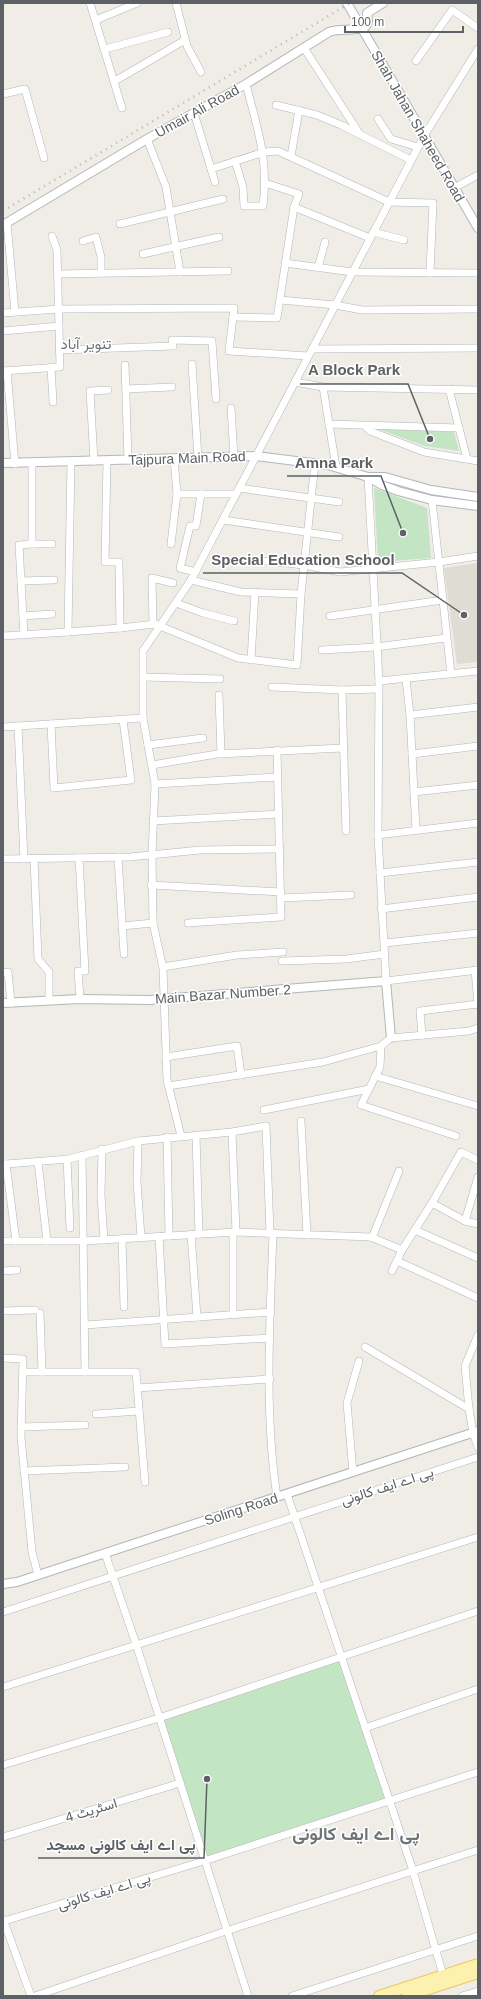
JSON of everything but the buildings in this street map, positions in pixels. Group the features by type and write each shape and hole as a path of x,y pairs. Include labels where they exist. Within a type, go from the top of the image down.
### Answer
{"main road":[{"path":"378,1996 478,1964"},
{"path":"407,1996 478,1973"}],"street":[{"path":"90,3 116,82 122,108"},
{"path":"96,20 138,3"},
{"path":"176,3 185,40 201,72"},
{"name":"Shah Jahan Shaheed Road","path":"347,3 478,228"},
{"path":"362,28 368,23 367,13 383,3"},
{"path":"416,61 452,10 478,28"},
{"name":"Umair Ali Road","path":"5,224 147,139 246,84 334,30 355,31 362,28"},
{"path":"105,48 168,32"},
{"path":"116,82 185,40"},
{"path":"304,48 359,134"},
{"path":"181,1136 168,1086 166,1057 166,998 163,968 153,923 151,884 155,784 143,718 143,651 157,625 176,603 192,580 418,147 478,49"},
{"path":"235,161 243,187 244,206 263,206 265,183 264,152 246,84"},
{"path":"3,94 25,89 44,158"},
{"path":"276,105 317,115 411,160"},
{"path":"291,156 299,110"},
{"path":"194,113 215,182"},
{"path":"378,119 390,139 418,147"},
{"path":"147,139 166,186 180,272"},
{"path":"211,169 264,152 278,151 389,202 433,203 430,273"},
{"path":"454,188 478,175"},
{"path":"233,317 277,318 284,263 294,208 300,194 265,183"},
{"path":"120,224 223,199"},
{"path":"294,208 372,235 404,240"},
{"path":"5,224 15,312"},
{"path":"15,464 7,413 5,371 60,366 57,250 52,236"},
{"path":"82,241 96,237 101,257 101,273"},
{"path":"143,254 219,237"},
{"path":"318,268 325,242"},
{"path":"284,263 352,272 478,273"},
{"path":"58,274 228,271"},
{"path":"280,300 335,305 362,310 478,309"},
{"path":"3,313 58,309 234,308 229,351 308,356"},
{"path":"3,331 59,326"},
{"path":"60,350 173,346 172,340 212,341 216,399"},
{"path":"312,349 478,348"},
{"path":"192,364 198,458"},
{"path":"125,365 128,460"},
{"path":"51,367 53,402"},
{"path":"295,382 323,387 478,390"},
{"path":"126,389 172,387"},
{"path":"323,387 336,467"},
{"path":"449,389 467,459"},
{"path":"94,461 90,391 108,390"},
{"path":"232,408 234,457"},
{"path":"329,424 366,427 372,425 459,428"},
{"path":"366,427 370,431 424,452 478,461"},
{"name":"Tajpura Main Road","path":"3,463 15,464 256,456 336,467 368,477 382,485 398,491 432,500 478,506"},
{"path":"171,544 177,494 174,459"},
{"path":"107,461 105,562 119,562 120,628"},
{"path":"68,632 71,462"},
{"path":"32,463 32,544"},
{"path":"3,636 157,625 238,658 297,665 301,594 315,463"},
{"path":"368,477 379,681 378,835 381,909 385,943 386,981 391,1038"},
{"name":"Tajpura Main Road","path":"368,477 385,478 431,490 478,497"},
{"path":"177,494 238,491 339,502"},
{"path":"196,572 180,568 190,526 196,526 201,494"},
{"path":"432,500 451,674"},
{"path":"223,520 339,537"},
{"path":"24,635 20,545 52,544"},
{"path":"267,561 304,565 340,572 439,562 478,556"},
{"path":"157,625 152,578 173,583"},
{"path":"21,581 54,580"},
{"path":"192,580 241,592 301,594"},
{"path":"251,660 255,592"},
{"path":"330,616 443,600"},
{"path":"176,603 203,613 234,621"},
{"path":"23,616 52,614"},
{"path":"322,650 376,647 446,638"},
{"path":"379,681 478,671"},
{"path":"143,677 220,679"},
{"path":"406,679 410,715 416,830"},
{"path":"272,687 342,690 378,689"},
{"path":"342,690 346,831"},
{"path":"219,695 221,754"},
{"path":"410,715 478,707"},
{"path":"3,727 143,718"},
{"path":"51,724 54,788 131,780 123,720"},
{"path":"18,726 24,859"},
{"path":"148,745 203,738"},
{"path":"412,754 478,746"},
{"path":"152,765 221,754 277,750 343,748"},
{"path":"188,923 281,917 277,750"},
{"path":"155,784 278,777"},
{"path":"414,792 478,785"},
{"path":"153,821 279,814"},
{"path":"378,835 478,823"},
{"path":"3,860 118,857 200,850 280,849"},
{"path":"118,857 124,954"},
{"path":"34,858 38,959 49,972 49,1000"},
{"path":"79,858 85,970 78,971 80,999"},
{"path":"380,873 478,862"},
{"path":"151,884 281,895 351,895"},
{"path":"381,909 478,897"},
{"path":"122,926 153,923"},
{"path":"385,943 478,933"},
{"path":"163,968 237,955 283,952"},
{"path":"282,961 346,959 385,954"},
{"path":"386,981 476,970 478,1005 420,1011 422,1035"},
{"path":"3,972 8,972 7,1003"},
{"name":"Main Bazar Number 2","path":"7,1003 80,999 166,998 386,981"},
{"path":"168,1086 323,1062 381,1046 391,1038 469,1031 478,1028"},
{"path":"166,1057 237,1046 241,1075"},
{"path":"381,1046 380,1066 361,1105 456,1136"},
{"path":"376,1076 478,1106"},
{"path":"264,1110 369,1089"},
{"path":"301,1121 307,1235"},
{"path":"16,1241 4,1164 67,1159 138,1141 167,1137 232,1132 266,1126 272,1233 270,1338 272,1466 277,1497"},
{"path":"232,1132 234,1232 233,1315"},
{"path":"196,1135 199,1234"},
{"path":"167,1137 169,1236"},
{"path":"138,1141 137,1182 141,1237"},
{"path":"102,1149 101,1195 104,1240"},
{"path":"392,1271 402,1250 432,1203 461,1152 478,1160"},
{"path":"82,1155 81,1201 84,1241 85,1372"},
{"path":"67,1159 70,1228"},
{"path":"38,1162 47,1241"},
{"path":"372,1238 399,1171"},
{"path":"465,1221 478,1177"},
{"path":"432,1203 465,1221 478,1224"},
{"path":"415,1230 478,1258"},
{"path":"3,1241 84,1241 234,1232 372,1238 402,1250"},
{"path":"191,1234 197,1317"},
{"path":"159,1236 165,1344 270,1338"},
{"path":"122,1239 124,1307"},
{"path":"397,1261 478,1298"},
{"path":"3,1271 17,1270"},
{"path":"3,1311 38,1312 42,1372"},
{"path":"85,1325 271,1312"},
{"path":"478,1334 466,1366 469,1409 476,1432 478,1447"},
{"path":"365,1347 469,1409"},
{"path":"3,1358 23,1359 21,1427 24,1471 32,1552 38,1576"},
{"path":"353,1472 347,1403 359,1361"},
{"path":"23,1372 136,1372 145,1482"},
{"path":"137,1388 270,1379"},
{"path":"96,1414 139,1411"},
{"path":"21,1427 85,1425"},
{"name":"Soling Road","path":"3,1584 18,1582 38,1576 476,1432"},
{"name":"پی اے ایف کالونی","path":"3,1612 478,1457"},
{"path":"24,1471 125,1467"},
{"path":"287,1494 413,1871 437,1949 443,1975"},
{"path":"3,1687 478,1537"},
{"path":"105,1553 136,1644 226,1931 248,1996"},
{"path":"3,1765 159,1718 478,1611"},
{"path":"365,1728 478,1689"},
{"name":"پی اے ایف کالونی","path":"31,1996 3,1920 204,1861 478,1772"},
{"name":"اسٹریٹ 4","path":"3,1837 180,1783"},
{"path":"35,1996 226,1931 478,1850"},
{"path":"292,1996 478,1936"},
{"path":"462,1996 478,1991"}],"shaded area":[{"path":"478,563 478,662 457,664 444,568"}],"green space":[{"path":"376,428 454,432 459,451 424,446"},
{"path":"374,488 427,508 431,558 378,562"},
{"path":"342,1658 389,1801 204,1861 159,1718"}],"railway":[{"path":"3,211 350,3"}],"place":[{"name":"A Block Park","path":"430,439"},
{"name":"Amna Park","path":"403,533"},
{"name":"Special Education School","path":"464,615"},
{"name":"پی اے ایف کالونی مسجد","path":"207,1779"}],"district":[{"name":"تنویر آباد","path":"86,343"},
{"name":"پی اے ایف کالونی","path":"356,1834"}]}
